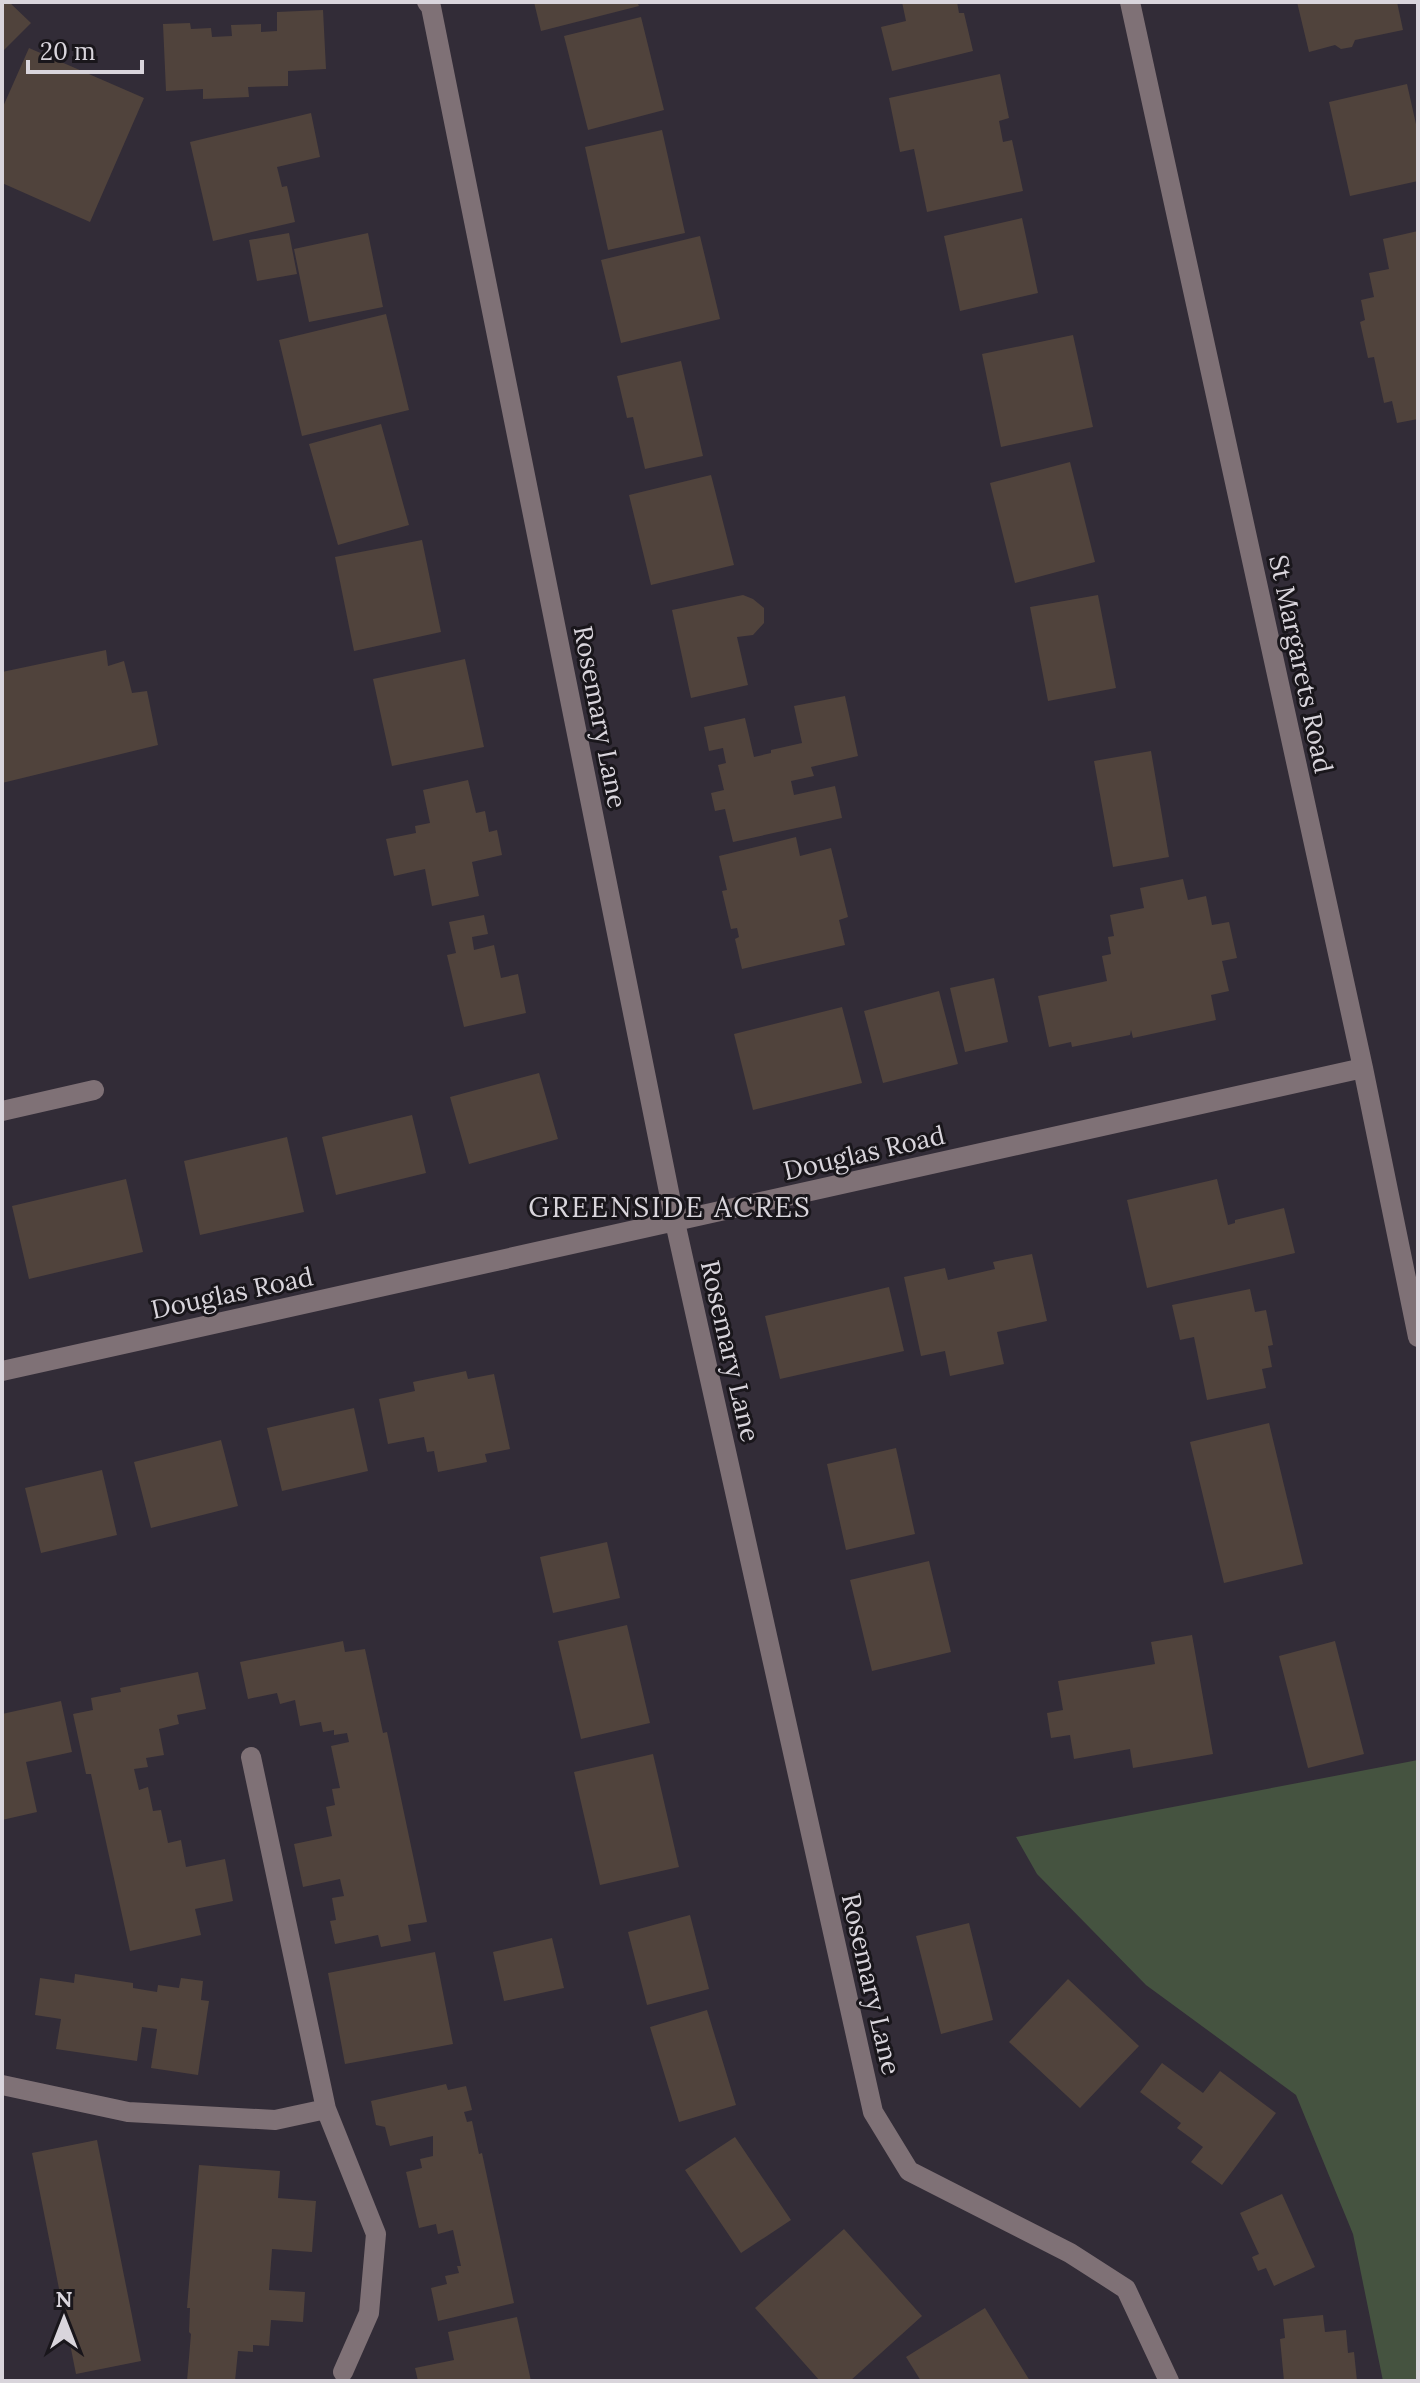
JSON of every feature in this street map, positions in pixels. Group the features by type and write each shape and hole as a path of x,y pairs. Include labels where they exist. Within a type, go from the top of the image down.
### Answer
{"street":[{"name":"Rosemary Lane","path":"427,2 434,23 675,1222 873,2112 909,2171 1070,2253 1126,2289 1169,2381"},
{"name":"St Margarets Road","path":"1130,2 1363,1068 1418,1337"},
{"name":"Douglas Road","path":"2,1371 1363,1068"},
{"path":"2,1111 94,1090"},
{"path":"251,1757 326,2109 376,2234 369,2313 343,2372"},
{"path":"2,2085 128,2112 275,2120 326,2109"}],"green space":[{"path":"1418,1760 1418,2381 1383,2381 1353,2234 1296,2095 1146,1985 1037,1874 1016,1837"}],"building":[{"path":"2,2 9,2 31,23 2,52"},
{"path":"534,2 637,2 639,6 541,31"},
{"path":"902,2 957,2 959,13 964,13 973,51 892,71 881,27 906,21"},
{"path":"1297,2 1397,2 1403,30 1355,40 1352,47 1341,49 1335,45 1309,52"},
{"path":"323,10 326,69 288,71 288,86 248,87 249,97 203,99 203,89 166,91 163,24 190,23 191,29 211,28 212,37 232,36 231,25 261,24 261,32 277,31 277,12"},
{"path":"641,17 664,110 588,130 564,36"},
{"path":"29,48 144,98 90,222 2,183 2,109"},
{"path":"1000,74 1009,118 999,121 1003,142 1012,140 1023,191 927,212 914,149 900,152 889,98"},
{"path":"1407,84 1418,133 1418,181 1350,196 1329,102"},
{"path":"311,113 320,157 277,167 282,187 287,186 295,222 213,241 190,142"},
{"path":"662,130 685,233 608,250 585,147"},
{"path":"1022,218 1038,293 960,311 944,236"},
{"path":"1418,231 1418,419 1397,423 1392,401 1384,403 1374,357 1368,358 1360,322 1365,320 1361,300 1374,297 1369,273 1389,269 1383,239"},
{"path":"289,233 297,274 257,281 249,240"},
{"path":"368,233 383,307 309,322 294,249"},
{"path":"700,236 720,319 621,343 601,260"},
{"path":"386,314 409,410 302,436 279,340"},
{"path":"1073,335 1093,427 1001,447 982,354"},
{"path":"681,361 703,456 645,469 633,417 627,418 617,376"},
{"path":"381,424 409,525 338,545 309,444"},
{"path":"1070,462 1095,562 1015,583 990,483"},
{"path":"711,475 734,565 651,585 629,495"},
{"path":"422,540 441,632 354,651 335,557"},
{"path":"743,595 764,608 764,623 753,635 737,637 748,685 691,698 672,610"},
{"path":"1098,595 1116,688 1048,701 1030,607"},
{"path":"106,650 108,666 124,661 132,693 147,691 158,745 2,783 2,672"},
{"path":"465,659 484,747 392,766 373,679"},
{"path":"845,696 858,756 811,767 814,776 791,781 794,795 835,786 842,818 733,842 725,809 715,811 711,793 724,790 718,765 726,763 723,748 709,751 704,727 745,718 754,757 802,743 794,706"},
{"path":"1151,751 1169,857 1113,867 1094,761"},
{"path":"468,780 476,813 485,811 489,832 497,830 502,855 472,862 479,896 432,906 425,869 394,876 386,839 416,833 415,826 430,823 423,790"},
{"path":"796,837 800,856 831,848 848,917 839,920 845,945 742,969 735,939 739,937 737,928 731,929 722,891 727,890 719,856"},
{"path":"1183,879 1188,900 1206,896 1212,925 1229,922 1237,958 1222,961 1229,991 1211,995 1216,1020 1133,1038 1131,1030 1130,1035 1072,1047 1071,1042 1049,1047 1038,996 1107,981 1102,956 1111,954 1108,937 1114,936 1110,915 1144,908 1140,888"},
{"path":"484,915 488,934 472,937 474,950 494,945 501,978 518,974 526,1013 464,1027 447,955 456,953 449,922"},
{"path":"994,978 1008,1042 965,1052 950,988"},
{"path":"939,991 958,1064 883,1083 864,1011"},
{"path":"842,1007 862,1083 753,1110 734,1034"},
{"path":"539,1073 558,1139 469,1164 450,1097"},
{"path":"412,1115 426,1173 336,1195 322,1137"},
{"path":"287,1137 304,1212 200,1235 184,1161"},
{"path":"126,1179 143,1252 29,1279 12,1206"},
{"path":"1217,1179 1228,1225 1235,1223 1235,1220 1284,1208 1295,1253 1147,1288 1127,1200"},
{"path":"1032,1254 1047,1321 997,1332 1004,1364 950,1376 945,1351 921,1356 904,1277 945,1268 948,1280 995,1269 993,1262"},
{"path":"889,1287 904,1351 780,1379 765,1316"},
{"path":"1250,1289 1255,1312 1266,1310 1273,1345 1268,1346 1272,1367 1262,1369 1266,1388 1207,1400 1194,1337 1180,1340 1172,1305"},
{"path":"466,1371 468,1379 494,1374 510,1449 485,1454 487,1462 438,1472 434,1451 427,1452 424,1437 388,1444 379,1399 415,1391 413,1382"},
{"path":"354,1408 368,1471 282,1491 267,1428"},
{"path":"1269,1423 1303,1564 1224,1583 1190,1442"},
{"path":"221,1440 238,1506 151,1528 134,1462"},
{"path":"896,1448 915,1534 846,1550 827,1464"},
{"path":"102,1470 117,1535 41,1553 25,1488"},
{"path":"607,1542 620,1598 553,1613 540,1557"},
{"path":"929,1561 951,1652 872,1671 850,1580"},
{"path":"627,1625 650,1723 581,1739 558,1641"},
{"path":"1192,1635 1213,1754 1133,1768 1130,1749 1074,1759 1070,1735 1051,1738 1047,1713 1063,1710 1058,1681 1155,1664 1151,1642"},
{"path":"343,1641 345,1652 365,1649 383,1733 387,1732 427,1922 408,1925 411,1941 381,1947 378,1935 335,1944 330,1921 336,1920 332,1898 344,1896 340,1879 303,1887 294,1844 332,1836 326,1807 335,1805 332,1789 340,1788 331,1746 349,1742 347,1733 334,1735 334,1730 323,1732 321,1722 300,1726 295,1700 280,1704 277,1693 248,1699 240,1662"},
{"path":"1335,1641 1364,1754 1308,1768 1279,1656"},
{"path":"198,1672 206,1709 177,1715 179,1724 159,1729 164,1755 146,1758 148,1767 134,1769 139,1790 148,1787 153,1811 161,1810 168,1843 181,1840 186,1867 225,1859 233,1901 195,1909 201,1935 130,1951 91,1774 86,1774 73,1714 93,1710 91,1698 121,1692 120,1688"},
{"path":"61,1701 72,1752 26,1762 37,1812 2,1820 2,1714"},
{"path":"653,1754 679,1867 600,1885 574,1772"},
{"path":"690,1915 709,1989 647,2005 628,1932"},
{"path":"969,1923 993,2020 941,2034 916,1936"},
{"path":"552,1938 564,1988 504,2001 493,1952"},
{"path":"435,1952 453,2044 345,2064 328,1973"},
{"path":"75,1974 133,1983 133,1988 157,1992 158,1985 179,1988 181,1978 203,1981 201,2000 209,2001 198,2075 151,2068 157,2029 142,2027 137,2061 56,2049 61,2019 35,2015 40,1978 74,1983"},
{"path":"1068,1979 1139,2046 1080,2108 1009,2042"},
{"path":"707,2010 736,2105 679,2122 650,2027"},
{"path":"1162,2063 1203,2093 1220,2071 1276,2113 1222,2185 1191,2162 1203,2147 1177,2128 1181,2123 1140,2092"},
{"path":"446,2084 448,2090 466,2086 472,2110 464,2112 467,2122 472,2121 479,2154 482,2153 514,2303 438,2321 431,2288 447,2284 445,2276 459,2273 457,2266 461,2266 453,2230 438,2234 436,2224 419,2228 406,2172 422,2168 420,2159 433,2156 433,2136 390,2146 385,2127 376,2125 371,2101"},
{"path":"735,2137 791,2220 741,2253 685,2170"},
{"path":"97,2140 141,2361 76,2374 32,2153"},
{"path":"199,2165 280,2171 278,2198 316,2201 312,2252 272,2249 269,2290 305,2292 303,2322 271,2320 269,2346 253,2345 253,2352 238,2351 235,2381 187,2381 191,2334 190,2308 187,2308"},
{"path":"1282,2194 1315,2267 1274,2286 1266,2268 1258,2271 1252,2257 1259,2254 1240,2213"},
{"path":"844,2229 922,2316 850,2381 820,2381 755,2308"},
{"path":"985,2308 1030,2381 921,2381 906,2357"},
{"path":"1323,2315 1325,2332 1346,2330 1348,2353 1354,2352 1357,2381 1284,2381 1280,2339 1285,2338 1283,2319"},
{"path":"517,2317 531,2381 418,2381 415,2368 454,2360 448,2332"}],"district":[{"name":"GREENSIDE ACRES","path":"670,1207"}]}
